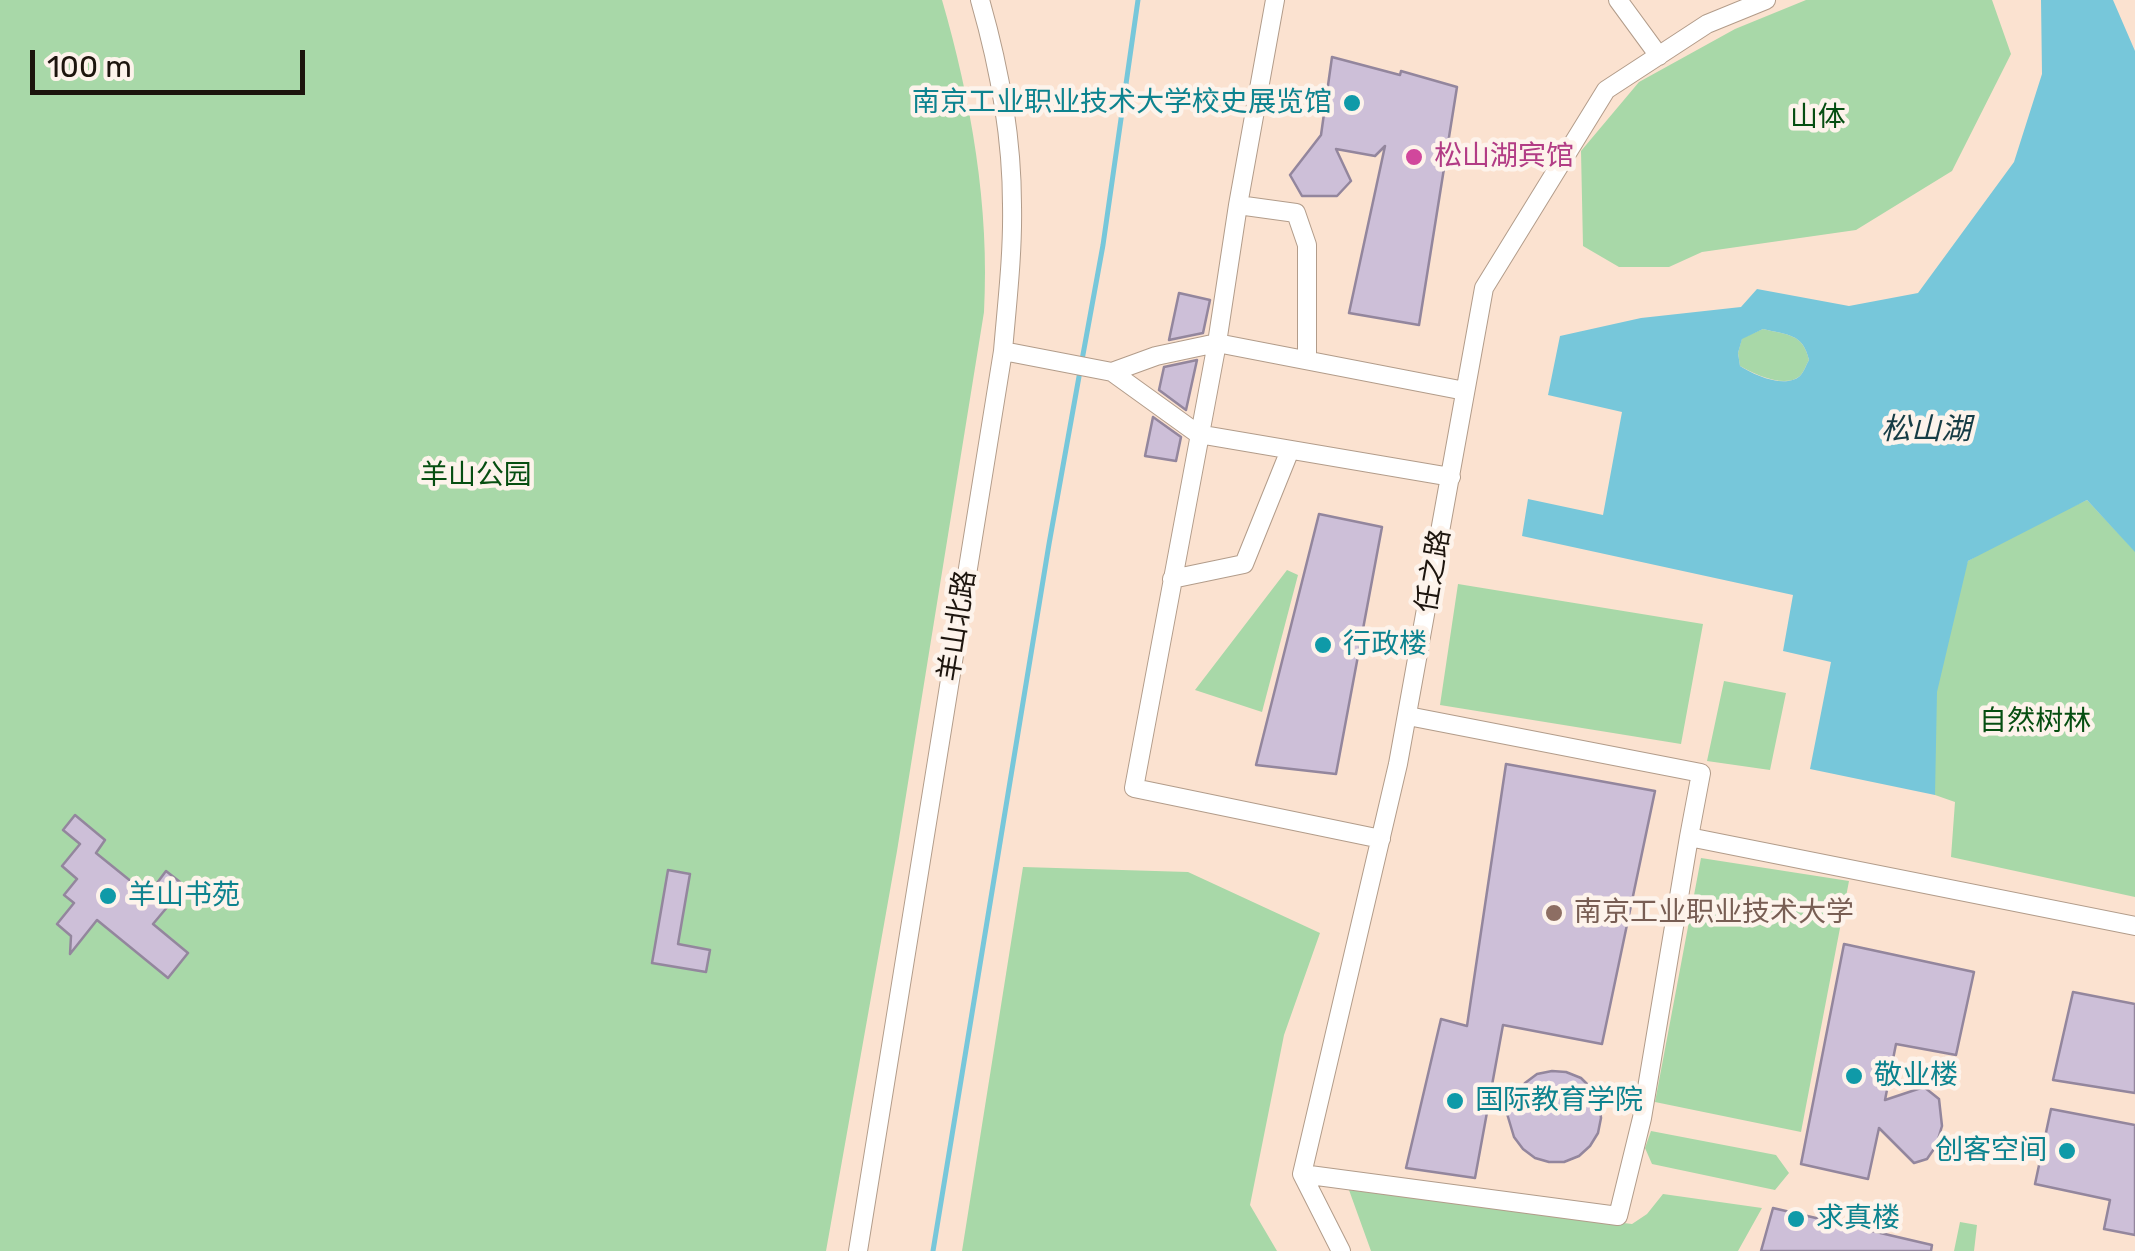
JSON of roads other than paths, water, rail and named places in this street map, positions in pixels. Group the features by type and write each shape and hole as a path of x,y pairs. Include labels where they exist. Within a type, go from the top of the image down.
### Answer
{"street":[{"name":"羊山北路","path":"858,1251 1003,351 1012,202 994,49 980,0"},
{"path":"1276,0 1134,788 1381,840"},
{"path":"1618,0 1659,56"},
{"name":"任之路","path":"1302,1174 1408,716 1484,288 1606,90 1708,24 1766,0"},
{"path":"1238,205 1296,213 1307,245 1308,360"},
{"path":"1112,372 1156,356 1217,343 1466,392"},
{"path":"1003,351 1112,372 1198,434 1450,477"},
{"path":"1172,579 1244,564 1290,450"},
{"path":"1302,1174 1618,1216 1642,1118 1701,773 1408,716"},
{"path":"1689,837 2135,926"},
{"path":"1302,1174 1341,1251"}],"water":[{"name":"松山湖","path":"2041,0 2113,0 2135,51 2135,552 2087,500 1968,561 1937,692 1935,795 1810,769 1831,662 1783,651 1793,595 1522,536 1528,499 1603,515 1622,412 1548,395 1560,336 1641,318 1741,307 1757,289 1849,306 1918,293 2014,162 2042,74","holes":["1763,329 1793,337 1803,345 1809,360 1794,380 1770,379 1740,366 1742,339"]}],"waterway":[{"path":"1082,360 1103,245 1138,0"},
{"path":"933,1251 1080,371"}],"place":[{"name":"南京工业职业技术大学校史展览馆","path":"1352,103"},
{"name":"松山湖宾馆","path":"1414,157"},
{"name":"行政楼","path":"1323,645"},
{"name":"羊山书苑","path":"108,896"},
{"name":"南京工业职业技术大学","path":"1554,913"},
{"name":"敬业楼","path":"1854,1076"},
{"name":"国际教育学院","path":"1455,1101"},
{"name":"创客空间","path":"2067,1151"},
{"name":"求真楼","path":"1796,1219"}],"park label":[{"name":"山体","path":"1818,118"},
{"name":"羊山公园","path":"476,476"},
{"name":"自然树林","path":"2035,722"}]}
